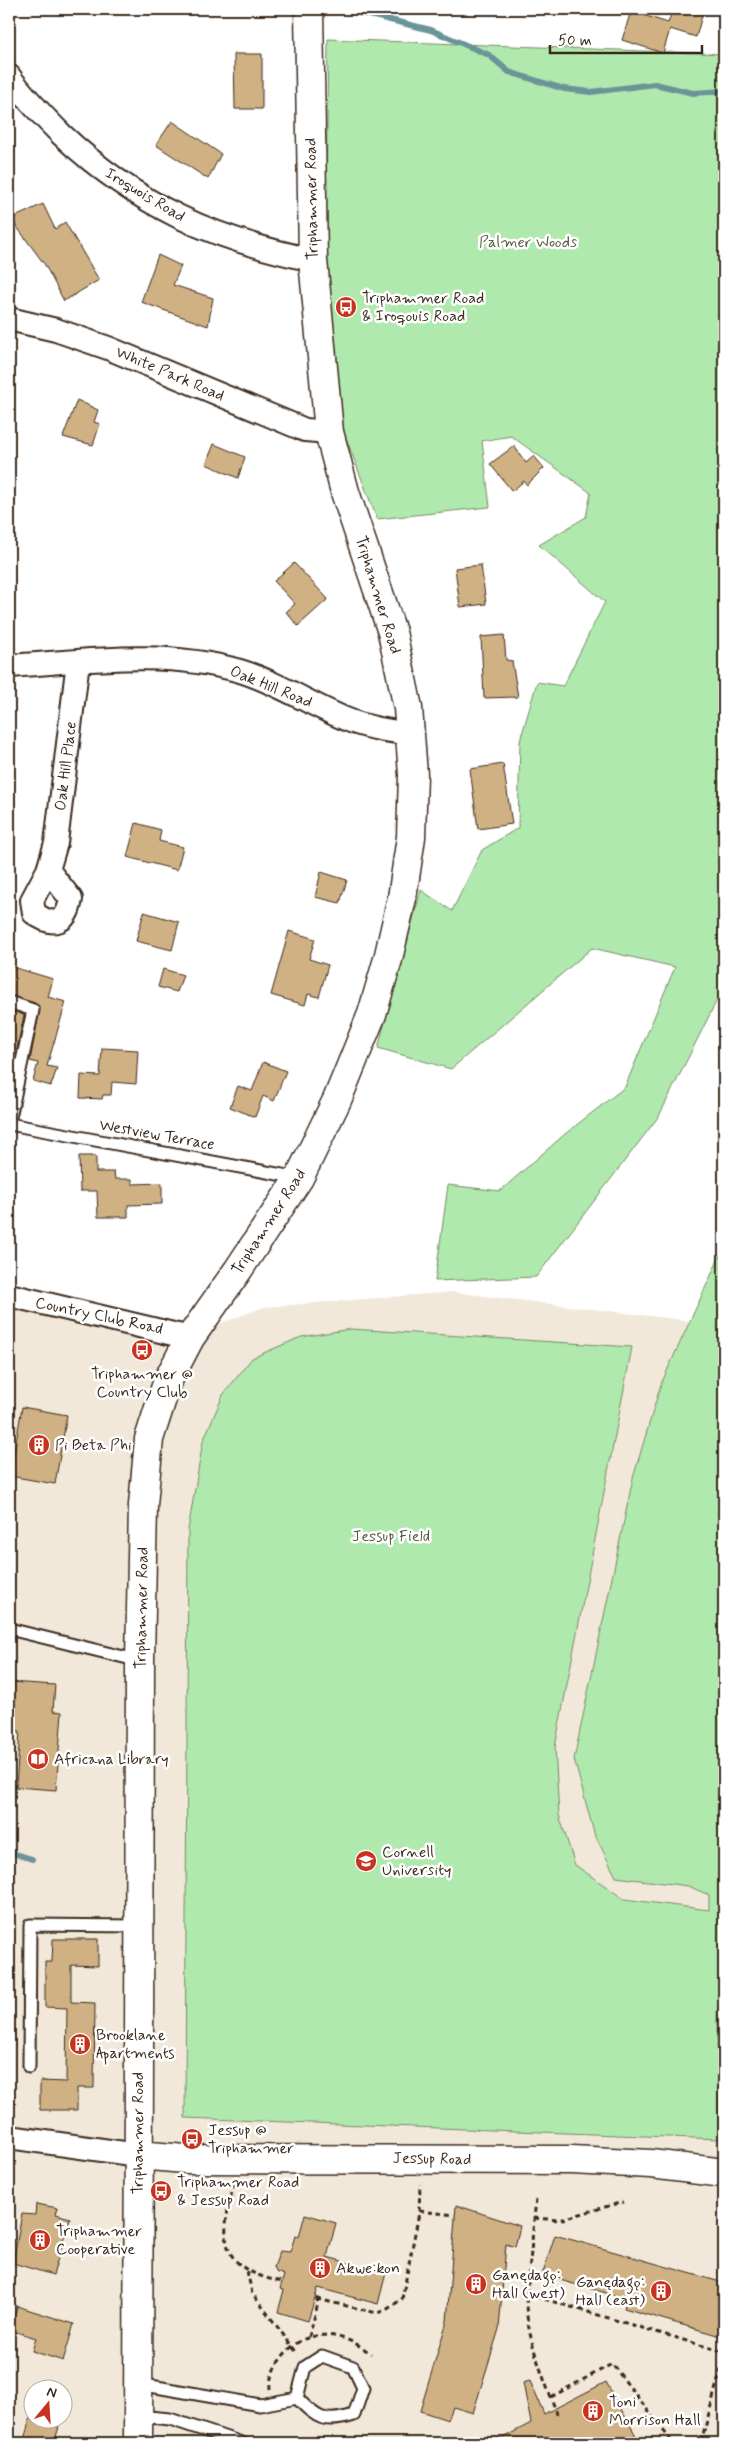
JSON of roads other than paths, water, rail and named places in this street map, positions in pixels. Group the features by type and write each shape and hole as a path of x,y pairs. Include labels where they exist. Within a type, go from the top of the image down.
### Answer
{"street":[{"name":"Triphammer Road","path":"138,2443 140,1661 143,1504 149,1439 155,1414 168,1380 190,1338 299,1178 337,1100 372,1014 388,959 402,898 411,837 411,734 408,708 392,632 345,492 329,432 313,260 309,9"},
{"name":"Iroquois Road","path":"10,81 50,124 85,157 124,186 165,212 209,231 254,247 313,260"},
{"name":"White Park Road","path":"9,318 56,330 115,350 305,430 329,432"},
{"name":"Oak Hill Road","path":"9,666 156,656 194,661 241,671 348,720 379,729 411,734"},
{"name":"Oak Hill Place","path":"48,870 56,843 78,661"},
{"name":"Country Club Road","path":"9,1296 190,1338"},
{"path":"9,2137 138,2155"},
{"name":"Jessup Road","path":"138,2155 185,2159 572,2160 651,2164 724,2173"}],"lane":[{"path":"9,1002 33,1010 9,1123"},
{"name":"Westview Terrace","path":"9,1123 299,1178"},
{"path":"9,1629 140,1661"},
{"path":"29,2067 30,1925 139,1926"},
{"path":"322,2356 353,2367 363,2388 354,2415 334,2421 312,2414 297,2398 305,2367 322,2356"},
{"path":"138,2384 260,2405 297,2398"},
{"path":"138,2416 170,2419 242,2443"}],"waterway":[{"path":"345,9 431,30 489,55 509,72 564,89 591,92 655,84 693,93 724,91"},
{"path":"9,1852 32,1859"}],"place":[{"name":"Triphammer Road & Iroqouis Road","path":"346,307"},
{"name":"Triphammer @ Country Club","path":"142,1350"},
{"name":"Pi Beta Phi","path":"39,1445"},
{"name":"Africana Library","path":"38,1759"},
{"name":"Cornell University","path":"366,1861"},
{"name":"Brooklane Apartments","path":"80,2044"},
{"name":"Jessup @ Triphammer","path":"192,2139"},
{"name":"Triphammer Road & Jessup Road","path":"161,2191"},
{"name":"Triphammer Cooperative","path":"40,2240"},
{"name":"Akwe:kon","path":"320,2268"},
{"name":"Ganędagǫ: Hall (west)","path":"476,2284"},
{"name":"Ganędagǫ: Hall (east)","path":"661,2291"},
{"name":"Toni Morrison Hall","path":"593,2411"}],"park label":[{"name":"Palmer Woods","path":"528,242"},
{"name":"Jessup Field","path":"391,1536"}]}
